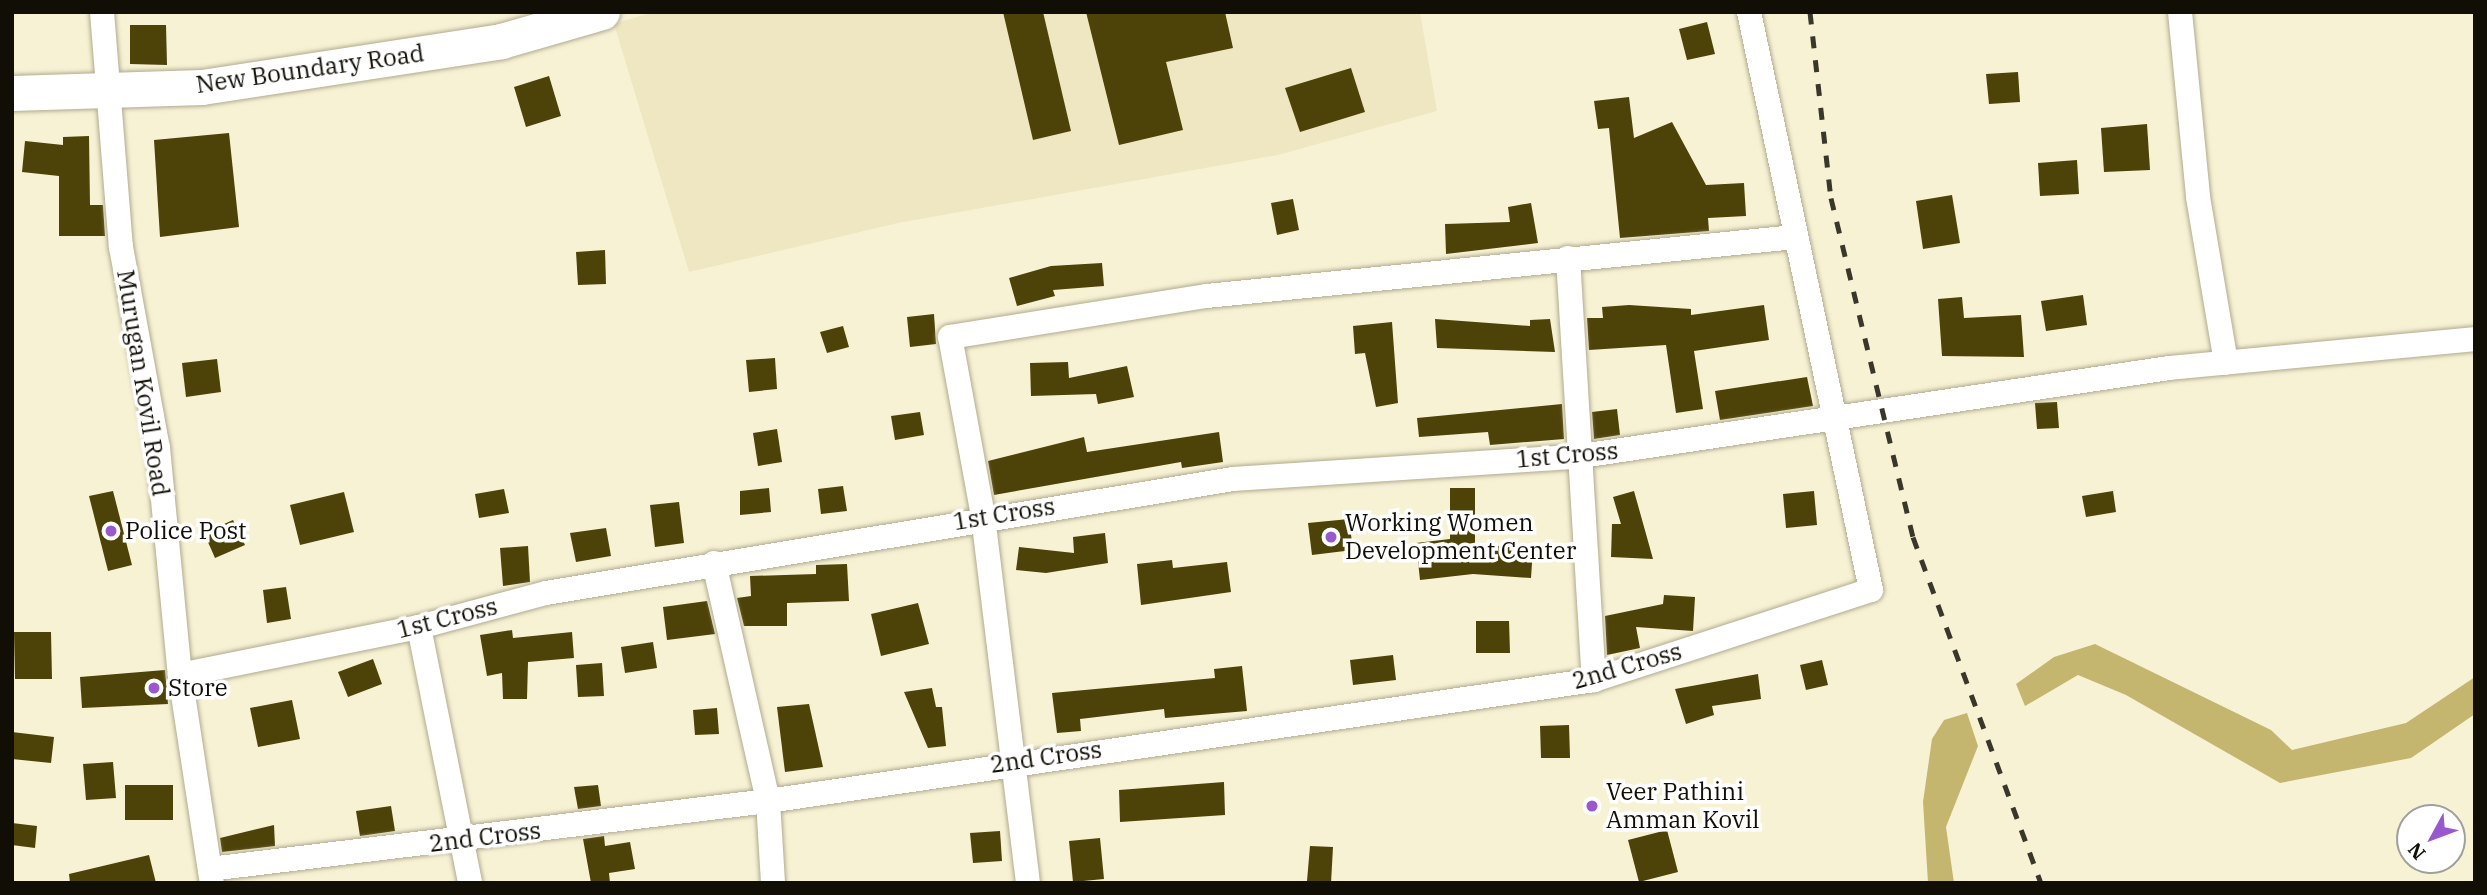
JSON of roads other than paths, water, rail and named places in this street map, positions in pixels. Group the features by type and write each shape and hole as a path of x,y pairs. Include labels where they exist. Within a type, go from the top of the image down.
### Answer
{"street":[{"name":"Murugan Kovil Road","path":"102,12 111,90 121,247 158,448 180,674 211,876"},
{"name":"New Boundary Road","path":"12,93 202,87 501,41 602,12"},
{"path":"1749,12 1795,237 1837,414"},
{"path":"2180,12 2198,197 2227,363"},
{"path":"1028,883 983,516 950,337 1207,296 1795,237"},
{"path":"1568,258 1575,457 1594,680"},
{"name":"1st Cross","path":"180,674 419,626 546,593 983,516 1233,479 1575,457 1837,414 2227,363 2475,339"},
{"name":"2nd Cross","path":"211,876 463,839 768,801 1013,761 1594,680 1871,590 1837,414"},
{"path":"714,563 768,801 773,883"},
{"path":"419,626 470,883"}],"railway":[{"path":"1810,12 1831,198 1913,537 2041,883"}],"place":[{"name":"Police Post","path":"111,531"},
{"name":"Working Women Development Center","path":"1331,537"},
{"name":"Store","path":"154,688"},
{"name":"Veer Pathini Amman Kovil","path":"1592,806"}]}
